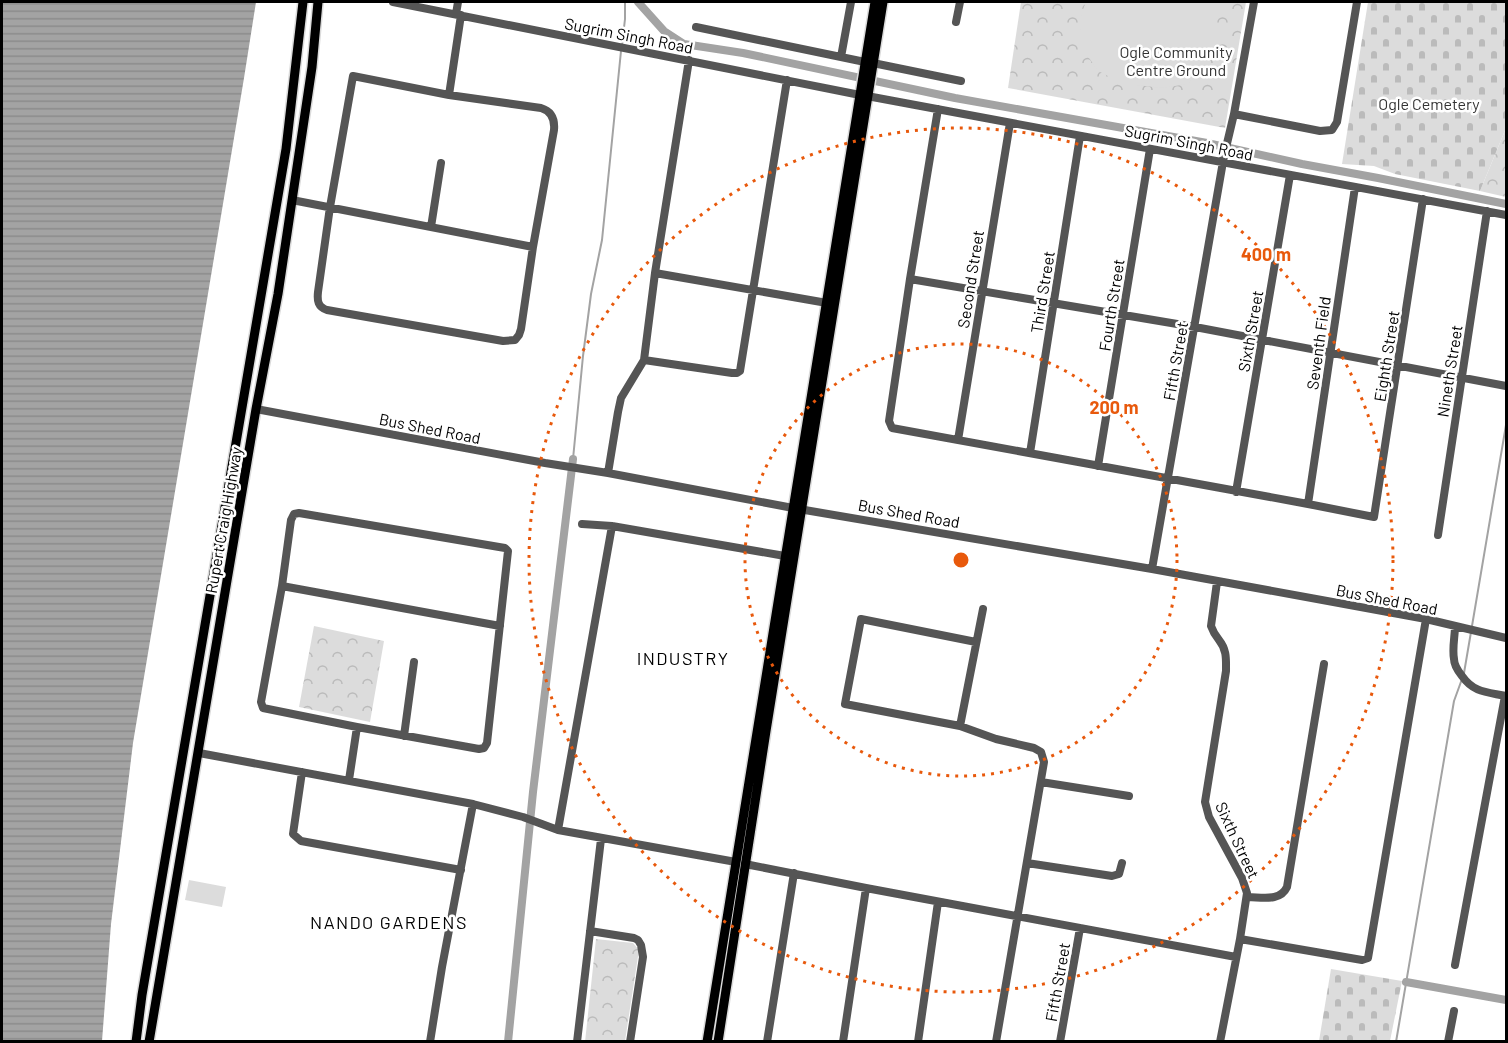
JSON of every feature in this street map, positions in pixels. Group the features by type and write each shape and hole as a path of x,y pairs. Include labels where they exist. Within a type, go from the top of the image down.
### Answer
{"main road":[{"name":"Rupert Craig Highway","path":"136,1041 143,984 286,148 303,2"},
{"name":"Rupert Craig Highway","path":"149,1041 256,408 278,294 312,68 318,2"},
{"path":"707,1041 740,863 798,508 869,63 875,2"},
{"path":"869,63 883,2"},
{"path":"718,1041 740,863 785,555 798,508 827,303 864,94"}],"street":[{"name":"Sugrim Singh Road","path":"393,2 1010,123 1150,149 1224,159 1290,175 1506,215"},
{"path":"449,95 458,2"},
{"path":"841,57 851,2"},
{"path":"956,22 960,2"},
{"name":"Fifth Street","path":"1152,569 1254,2"},
{"path":"1234,114 1320,131 1332,130 1337,122 1357,2"},
{"path":"696,27 961,81"},
{"path":"608,472 621,398 644,360 655,273 689,60"},
{"path":"353,76 449,95 541,108 550,112 554,129 521,329 515,340 503,341 327,310 321,307 317,297 330,207 353,76"},
{"path":"644,360 732,373 739,372 742,368 787,80"},
{"path":"938,109 889,425 892,428 1308,504"},
{"name":"Second Street","path":"958,440 1010,123"},
{"name":"Third Street","path":"1030,453 1080,136"},
{"name":"Fourth Street","path":"1098,466 1150,149"},
{"path":"431,227 441,163"},
{"name":"Sixth Street","path":"1236,492 1290,175"},
{"name":"Seventh Field","path":"1308,504 1355,187"},
{"name":"Eighth Street","path":"1308,504 1374,518 1423,199"},
{"path":"292,200 533,247"},
{"name":"Nineth Street","path":"1438,535 1487,211"},
{"path":"655,273 827,303"},
{"path":"910,279 1195,327 1506,386"},
{"name":"Bus Shed Road","path":"256,408 562,466 608,472 798,508 1152,569 1455,626 1454,659 1457,670 1467,684 1484,692 1506,696"},
{"path":"300,513 505,548 508,551 500,626 487,743 484,748 404,736 263,708 261,702 282,586 291,520 294,514 300,513"},
{"path":"582,524 612,526 785,555"},
{"path":"558,830 612,526"},
{"name":"Sixth Street","path":"1217,582 1211,626 1213,633 1224,648 1226,671 1205,805 1242,879 1247,897 1220,1041"},
{"path":"282,586 500,626"},
{"path":"960,726 983,609"},
{"path":"976,642 861,619 845,704 960,726 996,739 1034,748 1043,755 1044,767 996,1041"},
{"path":"1240,939 1362,960 1368,958 1426,620"},
{"path":"1455,626 1506,638"},
{"path":"404,736 414,662"},
{"path":"1247,897 1278,897 1287,887 1324,664"},
{"path":"1455,965 1506,696"},
{"path":"349,780 357,727"},
{"path":"198,753 473,804 558,830 602,839 1236,957"},
{"path":"302,772 293,834 301,841 461,870"},
{"path":"1041,782 1129,796"},
{"path":"430,1041 473,804"},
{"path":"578,1041 602,839"},
{"path":"1027,863 1112,876 1119,874 1122,863"},
{"path":"767,1041 794,873"},
{"path":"843,1041 866,888"},
{"path":"918,1041 938,902"},
{"name":"Fifth Street","path":"1060,1041 1080,928"},
{"path":"590,931 634,938 639,940 641,945 643,957 630,1041"},
{"path":"1448,1041 1454,1011"}],"green space":[{"name":"Ogle Community Centre Ground","path":"1021,2 1246,2 1225,128 1008,88"},
{"path":"1086,2 1214,2 1217,25 1215,47 1205,69 1187,84 1163,88 1116,80 1098,71 1087,55 1080,33 1082,12"},
{"name":"Ogle Cemetery","path":"1368,2 1506,2 1506,128 1480,191 1395,174 1374,166 1342,164"},
{"path":"1506,128 1506,197 1480,191"},
{"path":"314,626 384,641 370,722 299,707"},
{"path":"189,880 226,887 222,907 185,900"},
{"path":"596,939 633,943 639,950 625,1041 585,1042"},
{"path":"1331,969 1402,981 1390,1041 1319,1041"}],"shaded area":[{"path":"2,2 256,2 133,743 111,924 102,1041 2,1041"}],"waterway":[{"path":"622,45 625,2"},
{"path":"638,2 664,31 684,44 743,53 955,98 1207,143 1506,204"},
{"path":"573,459 591,294 602,240 621,51"},
{"path":"1472,626 1506,425"},
{"path":"508,1042 533,792 573,459"},
{"path":"1464,673 1471,632"},
{"path":"1396,1042 1454,701 1462,679"},
{"path":"1406,982 1506,1000"}],"district":[{"name":"INDUSTRY","path":"683,658"},
{"name":"NANDO GARDENS","path":"389,922"}]}
